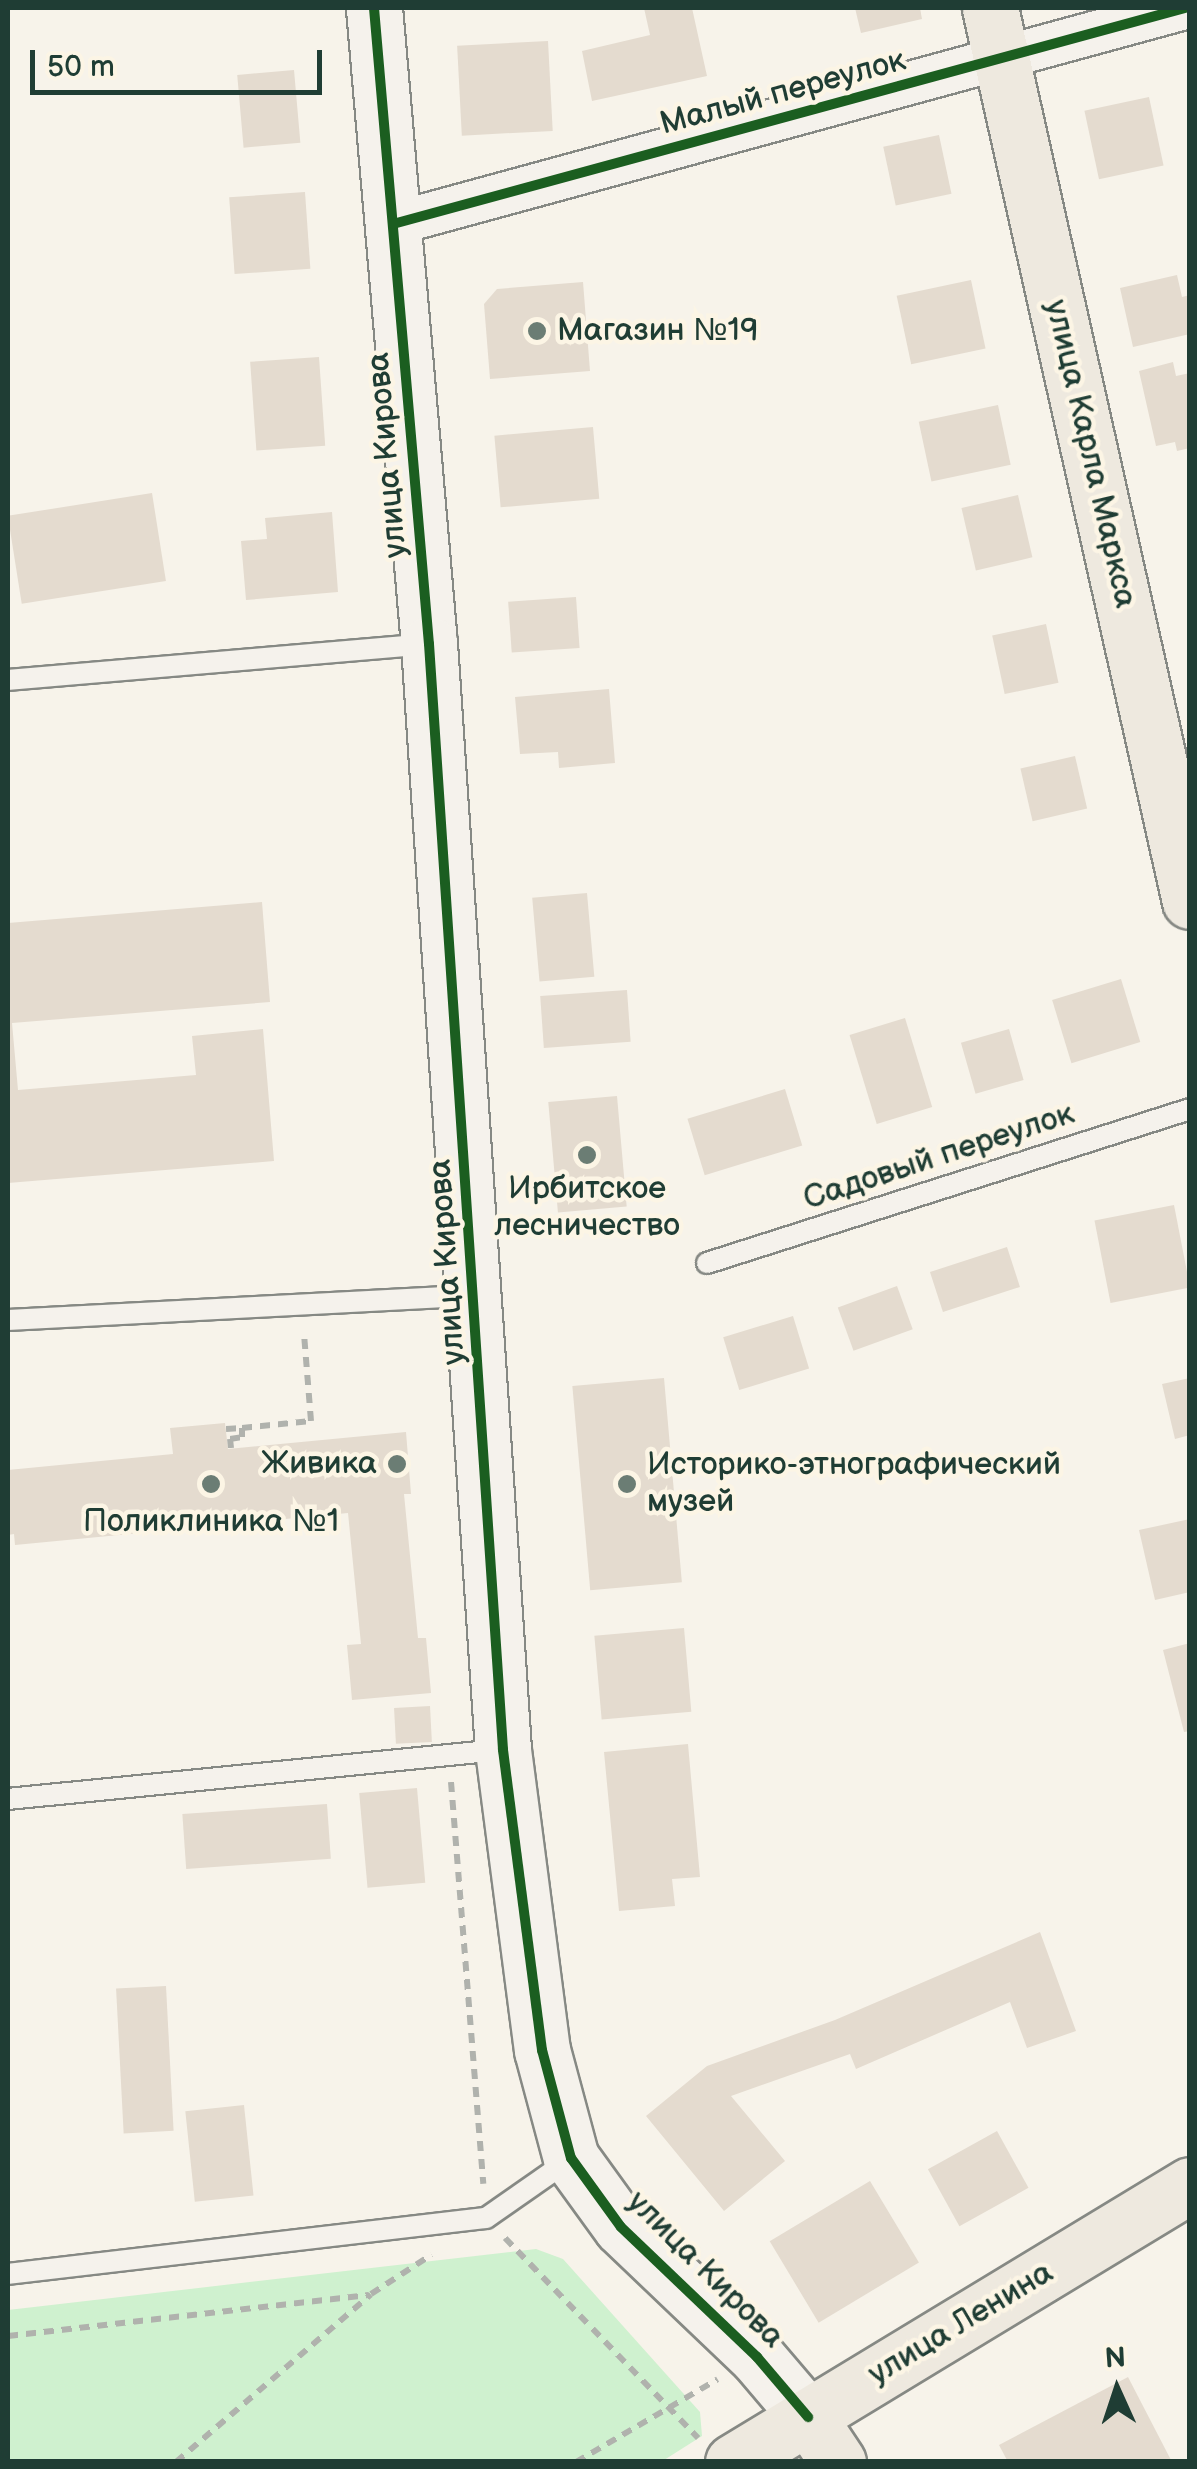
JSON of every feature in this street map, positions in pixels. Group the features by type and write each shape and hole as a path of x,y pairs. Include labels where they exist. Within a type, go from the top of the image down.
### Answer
{"main road":[{"name":"улица Карла Маркса","path":"996,33 1190,901"},
{"name":"улица Ленина","path":"733,2462 1190,2185"},
{"name":"улица Кирова","path":"808,2416 838,2462"}],"street":[{"name":"улица Кирова","path":"374,8 429,644 504,1750 542,2050 571,2158 621,2227 758,2358 808,2416"},
{"name":"Малый переулок","path":"393,224 996,33 1185,8"}],"lane":[{"path":"8,680 429,644"},
{"name":"Садовый переулок","path":"708,1263 1190,1109"},
{"path":"8,1320 302,1308 476,1296"},
{"path":"8,1799 504,1750"},
{"path":"8,2274 486,2218 571,2158"}],"path":[{"path":"226,1429 311,1421 302,1308"},
{"path":"231,1448 230,1439 242,1438 242,1428"},
{"path":"176,2462 371,2294 486,2218"},
{"path":"8,2336 371,2294"},
{"path":"576,2462 758,2358"}],"green space":[{"path":"536,2249 563,2259 700,2412 702,2436 661,2462 8,2461 8,2310"}],"building":[{"path":"644,8 692,8 707,76 592,101 582,51 650,35"},
{"path":"855,8 920,8 922,19 861,33"},
{"path":"548,41 553,131 462,136 457,46"},
{"path":"294,70 300,143 244,148 237,75"},
{"path":"1149,97 1164,165 1099,179 1084,111"},
{"path":"939,135 951,194 896,206 883,147"},
{"path":"305,192 310,269 235,274 229,197"},
{"path":"1177,275 1182,297 1190,295 1190,334 1133,347 1120,288"},
{"path":"971,280 986,348 911,364 897,296"},
{"path":"583,282 590,371 490,379 484,304 497,289"},
{"path":"319,357 325,446 256,451 250,362"},
{"path":"1173,362 1176,376 1190,373 1190,448 1177,451 1175,442 1156,446 1139,371"},
{"path":"998,405 1011,465 931,482 919,422"},
{"path":"593,427 599,499 501,507 494,436"},
{"path":"152,493 166,581 22,604 8,516"},
{"path":"1018,495 1032,557 976,570 961,508"},
{"path":"332,512 338,592 246,600 241,541 267,539 265,518"},
{"path":"576,597 580,648 512,653 508,602"},
{"path":"1046,624 1058,683 1005,694 992,635"},
{"path":"609,689 615,763 559,768 558,752 520,754 515,697"},
{"path":"1075,756 1087,809 1033,821 1020,769"},
{"path":"587,893 594,977 540,981 532,898"},
{"path":"262,902 270,1002 12,1023 18,1090 196,1075 192,1036 263,1029 274,1161 8,1183 8,923"},
{"path":"1121,979 1140,1042 1071,1063 1052,1000"},
{"path":"627,990 631,1042 544,1048 540,996"},
{"path":"905,1018 932,1107 877,1124 850,1035"},
{"path":"1009,1029 1024,1080 976,1094 961,1043"},
{"path":"785,1089 802,1145 705,1175 687,1119"},
{"path":"617,1096 627,1207 558,1213 548,1102"},
{"path":"1174,1205 1190,1287 1111,1303 1094,1220"},
{"path":"1007,1247 1020,1287 943,1312 930,1272"},
{"path":"897,1286 913,1329 854,1351 838,1308"},
{"path":"793,1316 809,1369 739,1390 723,1337"},
{"path":"664,1378 682,1582 590,1590 572,1386"},
{"path":"1190,1378 1190,1435 1175,1439 1162,1384"},
{"path":"225,1423 228,1449 406,1432 411,1494 404,1494 418,1638 426,1638 431,1693 352,1700 347,1645 361,1644 348,1513 15,1545 14,1534 8,1535 8,1470 173,1454 170,1428"},
{"path":"1190,1519 1190,1592 1155,1600 1139,1530"},
{"path":"684,1628 691,1712 602,1720 594,1636"},
{"path":"1190,1643 1190,1731 1184,1732 1163,1650"},
{"path":"430,1706 432,1742 396,1744 394,1708"},
{"path":"688,1744 700,1877 672,1879 675,1906 619,1911 604,1752"},
{"path":"417,1788 425,1883 368,1888 359,1793"},
{"path":"327,1804 331,1859 186,1869 182,1814"},
{"path":"1040,1932 1076,2031 1027,2048 1010,2002 856,2069 850,2054 731,2096 785,2161 724,2211 646,2116 707,2066 835,2020"},
{"path":"166,1986 174,2131 124,2133 116,1989"},
{"path":"244,2105 254,2196 195,2202 185,2111"},
{"path":"997,2131 1029,2188 959,2226 928,2169"},
{"path":"870,2181 919,2262 819,2323 770,2241"},
{"path":"1128,2377 1172,2462 1008,2462 999,2445"}],"cycle path":[{"path":"374,8 429,644 503,1750 542,2050 571,2158 621,2227 757,2357 808,2417"},
{"path":"393,224 1185,8"}],"place":[{"name":"Магазин №19","path":"537,331"},
{"name":"Ирбитское лесничество","path":"587,1155"},
{"name":"Живика","path":"397,1464"},
{"name":"Поликлиника №1","path":"211,1484"},
{"name":"Историко-этнографический музей","path":"627,1484"}]}
